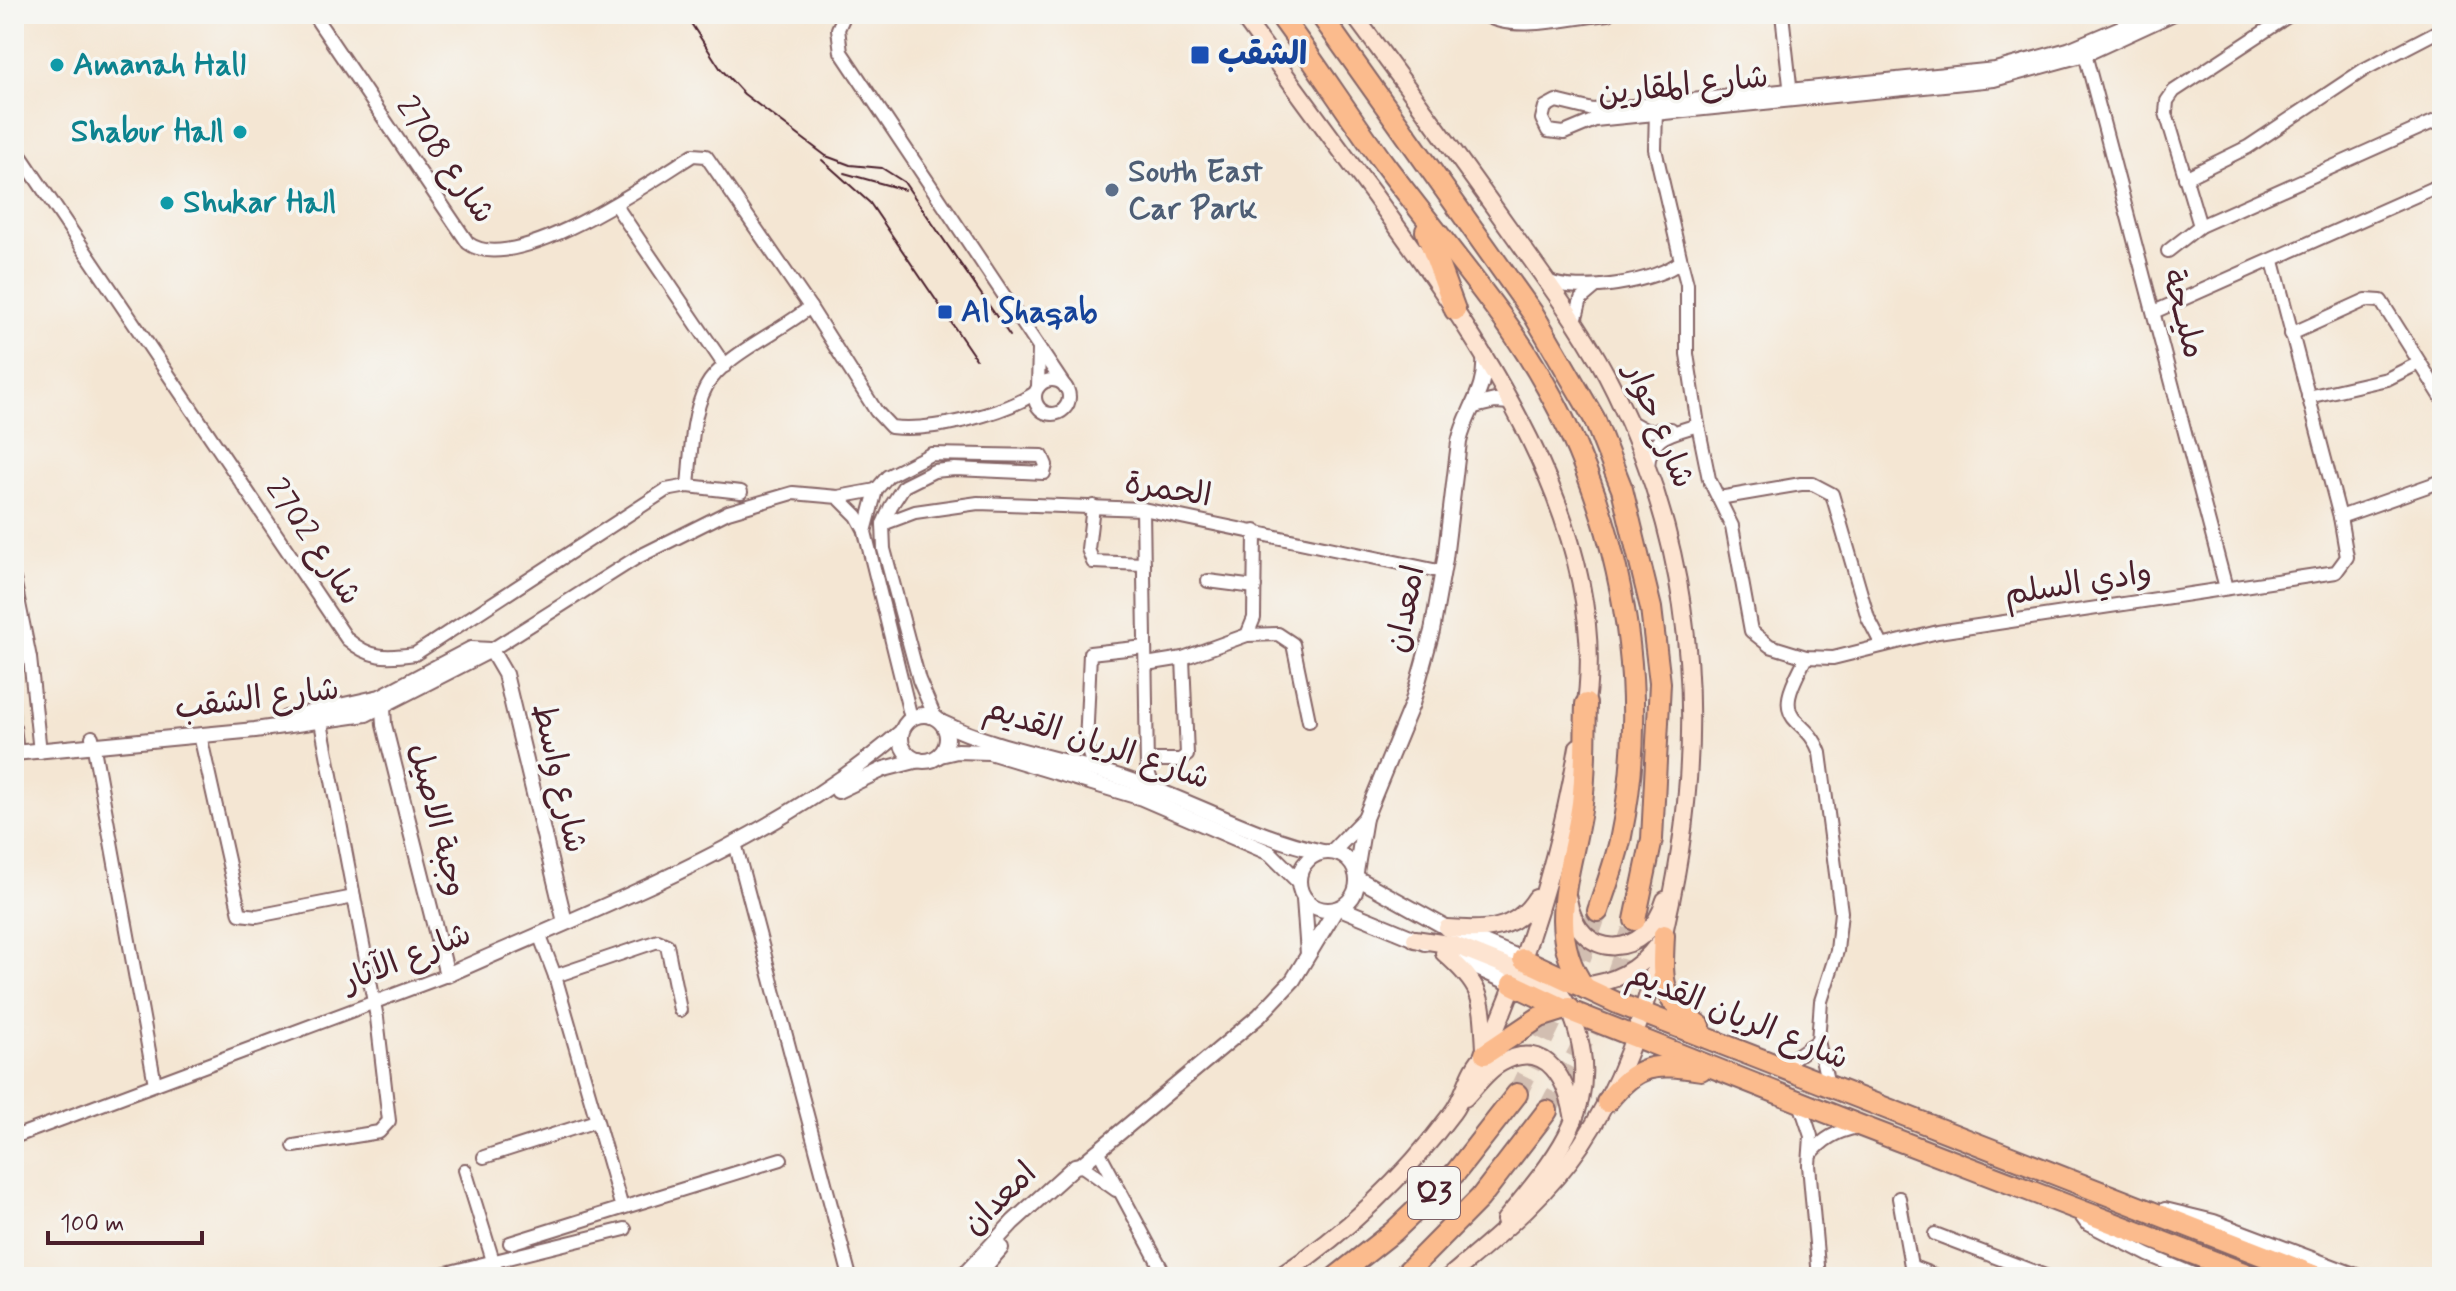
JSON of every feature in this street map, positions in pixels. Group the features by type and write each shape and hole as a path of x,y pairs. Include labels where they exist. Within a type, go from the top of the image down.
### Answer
{"highway":[{"path":"1262,14 1321,72"},
{"path":"1279,14 1510,329 1567,429 1594,493 1611,547 1624,610 1633,683 1630,759 1621,835 1598,911"},
{"name":"شارع حوار","path":"1320,14 1534,315 1594,418 1622,489 1651,608 1660,683 1652,839 1635,920"},
{"path":"1330,14 1349,55"},
{"path":"1414,202 1455,310"},
{"path":"1583,986 1574,973 1564,940 1555,884 1582,802 1586,704"},
{"path":"1664,935 1663,972 1671,1004 1680,1013 1745,1052"},
{"name":"شارع الريان القديم","path":"1518,972 1583,986 1607,1003 1643,1013 1745,1052 2318,1277"},
{"name":"شارع الريان القديم","path":"1518,972 1568,1009 1635,1037 2254,1277"},
{"path":"1485,1054 1528,1024 1568,1009 1607,1003 1635,1037"},
{"path":"1607,1102 1636,1072 1654,1066 1737,1076"},
{"name":"Q3","path":"1336,1277 1393,1232 1456,1172 1517,1094"},
{"name":"Q3","path":"1402,1277 1480,1198 1547,1111"}],"main road":[{"path":"1241,14 1455,310 1484,353 1511,402 1544,471 1579,580 1589,649 1586,704"},
{"name":"شارع حوار","path":"1353,14 1548,281 1575,321 1628,420 1664,512 1687,642 1692,760 1682,843 1664,935 1635,1037 1607,1102 1560,1174 1527,1211 1481,1249"},
{"path":"1555,884 1585,938 1607,947 1629,944 1649,934 1663,908 1682,843"},
{"path":"1447,928 1495,929 1510,923 1527,912 1555,884"},
{"path":"1455,1110 1475,1067 1485,1054 1555,884"},
{"path":"1415,939 1454,945 1555,984 1583,986 1611,981 1631,971 1649,957 1664,935"},
{"path":"1444,953 1459,966 1481,997 1485,1054"},
{"path":"1449,1277 1481,1249 1529,1190 1574,1122 1582,1102 1586,1077 1583,1051 1555,984"},
{"path":"1279,1277 1333,1242 1409,1166 1455,1110 1502,1062 1531,1057 1544,1060 1559,1072 1570,1093 1574,1122"}],"street":[{"name":"شارع 2708","path":"313,14 468,243 478,251 498,251 558,233 616,206"},
{"path":"725,366 616,206 693,155 706,156 810,307 876,411 891,427 926,427 1008,408 1056,413 1066,406 1066,388 1036,337 841,52 838,29 845,14"},
{"path":"1484,14 1494,21 1514,24 1608,14"},
{"path":"1782,14 1791,95"},
{"name":"شارع المقارين","path":"2084,49 2151,14"},
{"name":"شارع المقارين","path":"1658,108 1588,121 1560,134 1548,131 1542,119 1545,107 1556,101 1586,110 1658,108 1970,73 2084,49 2174,14"},
{"path":"2200,226 2166,113 2167,101 2174,91 2291,14"},
{"path":"2185,178 2248,147 2365,69 2442,29"},
{"name":"مليــحة","path":"2084,49 2156,311 2226,588"},
{"path":"1658,108 1658,165 1687,284 1687,354 1709,479 1732,526 1751,631 1763,643 1806,657 1790,692 1788,708 1793,718 1814,738 1820,753 1841,912 1837,951 1821,1001 1818,1041 1828,1085"},
{"path":"2168,251 2200,226 2442,118"},
{"name":"شارع 2702","path":"14,146 347,639 362,651 380,658 415,654 655,494 688,486"},
{"path":"2156,311 2442,184"},
{"path":"1548,281 1569,288 1596,286 1659,276 1681,261"},
{"path":"2273,261 2340,517 2442,481"},
{"path":"1575,321 1581,299 1596,286"},
{"path":"2291,334 2374,299 2381,301 2442,398"},
{"path":"741,492 688,486 703,394 725,366 810,307"},
{"path":"1036,337 1041,362 1037,390 1043,411"},
{"name":"امعدان","path":"1357,875 1365,818 1412,704 1443,572 1459,442 1463,424 1484,383 1484,353"},
{"path":"2308,397 2387,379 2419,363"},
{"path":"1008,408 1056,380 1066,388"},
{"path":"1474,406 1495,401 1511,402"},
{"path":"1628,420 1647,431 1683,430"},
{"path":"1648,469 1653,445 1662,437 1698,425"},
{"path":"865,532 876,490 888,476 931,454 1042,456 1046,465 1044,473 955,469 922,474 896,496 883,524 884,549 919,680 939,720 947,740 940,755 919,760 906,753 901,732 911,718 923,714 939,720"},
{"path":"1719,498 1801,484 1813,484 1832,494 1868,618 1881,643"},
{"name":"شارع الشقب","path":"15,749 366,714 383,708 491,650 671,537 774,496 810,492 838,497 876,490"},
{"path":"838,497 857,516 865,532 911,718"},
{"name":"الحمرة","path":"883,524 915,512 978,503 1143,509 1443,572"},
{"path":"1093,506 1088,549 1093,562 1144,564"},
{"path":"1143,509 1147,760 1154,789"},
{"name":"وادي السلم","path":"1806,657 1833,658 1881,643 2336,572 2345,565 2347,553 2340,517"},
{"path":"1247,635 1254,618 1255,531"},
{"path":"14,579 18,618 30,658 39,748"},
{"path":"1208,581 1255,587"},
{"path":"1146,664 1183,658 1247,635 1278,634 1293,644 1309,721"},
{"path":"1094,768 1086,745 1090,653 1145,647"},
{"name":"شارع الشقب","path":"93,742 200,735 320,717 380,697 471,649 491,650"},
{"name":"شارع واسط","path":"491,650 505,674 565,922"},
{"path":"14,654 23,653 30,658"},
{"path":"1147,760 1180,760 1187,755 1183,658"},
{"name":"وجبة الاصيل","path":"383,708 384,725 447,975"},
{"name":"وجبة الاصيل","path":"366,714 384,725"},
{"path":"294,1146 379,1132 387,1127 389,1121 373,1003 320,717"},
{"name":"شارع الريان القديم","path":"939,720 992,742 1128,779 1279,843 1327,852"},
{"path":"14,727 15,749"},
{"name":"شارع الآثار","path":"808,804 901,732"},
{"path":"200,735 240,914 257,916 354,897"},
{"path":"93,742 155,1084"},
{"path":"1066,760 1086,745"},
{"name":"شارع الريان القديم","path":"940,755 957,751 989,752 1142,798 1270,853 1298,881"},
{"name":"شارع الآثار","path":"14,1137 447,975 735,843 808,804 884,769 919,760"},
{"path":"1128,779 1137,776 1147,760"},
{"name":"امعدان","path":"1327,852 1365,818"},
{"path":"735,843 850,1277"},
{"path":"1304,899 1315,908 1338,909 1353,897 1357,875 1349,860 1327,852 1307,860 1298,881 1304,899 1308,959"},
{"name":"شارع الريان القديم","path":"1357,875 1518,972"},
{"name":"امعدان","path":"976,1277 1018,1230 1073,1179 1081,1165 1259,1016 1308,959 1338,909"},
{"name":"شارع الريان القديم","path":"1338,909 1444,953 1518,972"},
{"path":"539,934 555,976 622,1208"},
{"path":"555,976 658,941 667,945 672,957 680,1010"},
{"path":"1770,1063 1795,1057 1818,1041"},
{"path":"1800,1101 1807,1118 1819,1277"},
{"path":"484,1157 596,1121"},
{"path":"1810,1155 1822,1141 1839,1131 1861,1126"},
{"path":"1098,1150 1166,1277"},
{"path":"510,1243 781,1159"},
{"path":"1081,1165 1118,1192"},
{"name":"امعدان","path":"962,1277 1013,1222 1075,1166 1081,1165"},
{"path":"465,1170 498,1277"},
{"name":"شارع الريان القديم","path":"2105,1194 2214,1221 2362,1277"},
{"path":"1899,1198 1913,1272 1939,1277"},
{"name":"شارع الريان القديم","path":"2071,1204 2086,1223 2200,1277"},
{"path":"430,1277 625,1229"},
{"path":"1935,1234 2048,1277"}],"green space":[{"path":"14,660 26,722 23,735 14,735"}],"tunnel":[{"path":"1517,1094 1575,974 1598,911"},
{"path":"1547,1111 1612,987 1635,920"}],"tram line":[{"path":"685,14 720,68 744,94 826,156 850,165 882,168 904,182 1010,336"},
{"path":"822,160 870,203 976,359"},
{"path":"844,173 905,190"}],"place":[{"name":"الشقب","path":"1200,55"},
{"name":"Amanah Hall","path":"57,65"},
{"name":"Shabur Hall","path":"240,132"},
{"name":"South East Car Park","path":"1112,190"},
{"name":"Shukar Hall","path":"167,203"},
{"name":"Al Shaqab","path":"945,312"}]}
